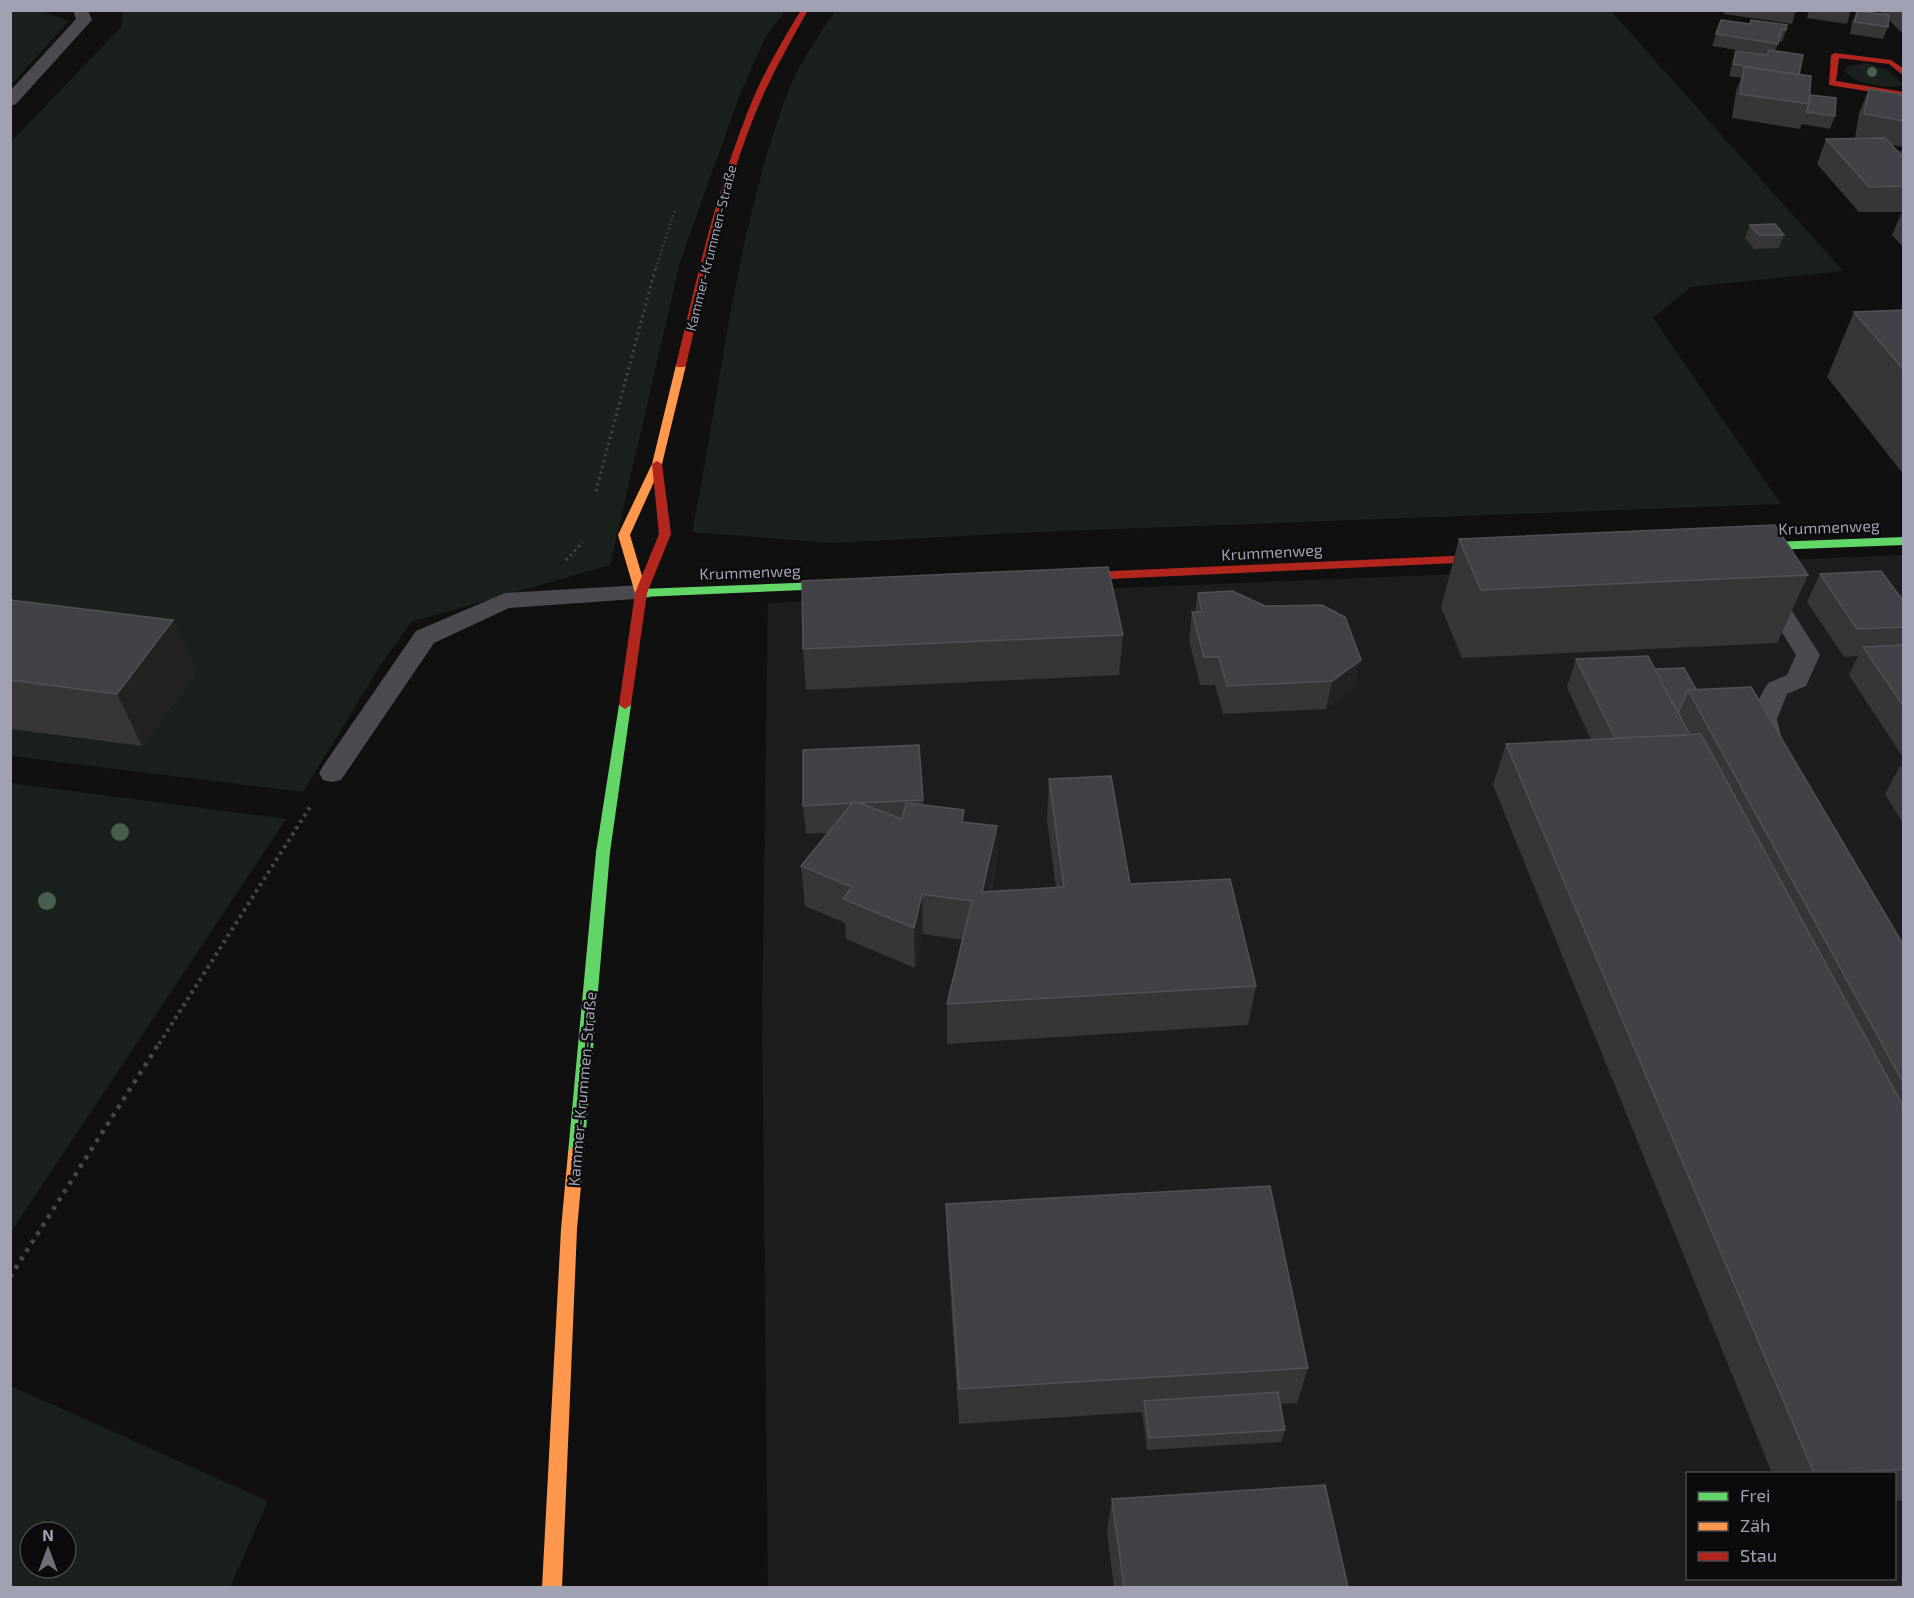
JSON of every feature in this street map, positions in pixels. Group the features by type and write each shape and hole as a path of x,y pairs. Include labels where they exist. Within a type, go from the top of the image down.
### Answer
{"street":[{"name":"Kammer-Krummen-Straße","path":"641,592 624,535 657,464 726,183 756,99 785,40 806,10"},
{"path":"1904,74 1891,62 1835,55 1832,83 1904,95"},
{"name":"Kammer-Krummen-Straße","path":"552,1587 570,1217 603,852 641,592 665,534 657,464"},
{"name":"Krummenweg","path":"1736,548 1904,541"},
{"name":"Krummenweg","path":"1046,578 1515,558"},
{"name":"Krummenweg","path":"641,592 864,585"}],"lane":[{"path":"10,101 84,20 80,10"},
{"path":"1736,548 1808,655 1797,680 1776,689 1764,719 1773,753 1783,774"},
{"path":"332,773 425,637 505,601 641,592"}],"path":[{"path":"595,495 660,252 676,207"},
{"path":"560,566 583,542"},
{"path":"10,1277 332,773"}],"shaded area":[{"path":"11,10 41,11 69,21 11,85"},
{"path":"123,11 785,11 765,38 739,97 680,262 610,565 411,622 380,666 303,792 11,756 11,729 142,746 11,649 10,143 121,27"},
{"path":"835,11 1611,11 1843,271 1691,287 1653,318 1781,504 1037,532 833,543 692,532 730,315 767,154 794,78"},
{"path":"1866,63 1888,70 1903,85 1872,85 1857,80 1845,72 1846,67"},
{"path":"1903,555 1903,1587 768,1588 762,1016 768,603"},
{"path":"10,783 286,819 11,1232"},
{"path":"11,1386 268,1501 230,1587 11,1587"}],"building":[{"path":"1857,11 1889,15 1888,27 1855,22"},
{"path":"1721,20 1750,24 1751,20 1787,25 1786,30 1782,29 1778,44 1716,34"},
{"path":"1769,50 1803,55 1799,75 1733,64 1736,51 1767,55"},
{"path":"1744,67 1811,76 1809,104 1740,94"},
{"path":"1869,89 1904,95 1904,121 1864,114"},
{"path":"1810,95 1836,98 1835,116 1806,112"},
{"path":"1885,138 1904,158 1904,186 1869,187 1826,139"},
{"path":"1775,224 1784,235 1759,235 1750,225"},
{"path":"1904,310 1904,370 1854,312"},
{"path":"1775,525 1808,575 1481,590 1459,539"},
{"path":"1108,567 1123,635 803,649 802,581"},
{"path":"1881,571 1904,602 1904,627 1857,629 1820,574"},
{"path":"1232,591 1265,606 1322,605 1345,617 1361,660 1332,681 1227,686 1219,657 1204,657 1192,612 1202,612 1198,593"},
{"path":"10,600 173,620 117,694 10,680"},
{"path":"1904,645 1904,707 1863,647"},
{"path":"1648,656 1690,735 1615,738 1576,659"},
{"path":"1684,668 1696,689 1688,690 1678,713 1655,669"},
{"path":"1751,687 1904,946 1904,1084 1688,690"},
{"path":"1701,734 1904,1108 1904,1469 1814,1472 1506,744"},
{"path":"919,745 923,800 860,803 854,801 803,806 803,750"},
{"path":"1111,776 1130,884 1230,879 1256,986 947,1004 972,901 922,894 914,928 843,899 852,887 801,866 854,801 902,819 906,803 964,810 962,822 997,826 982,892 1064,887 1049,779"},
{"path":"1270,1186 1308,1368 959,1389 946,1204"},
{"path":"1278,1392 1285,1430 1149,1438 1144,1401"},
{"path":"1325,1485 1348,1587 1124,1587 1112,1499"}],"traffic: fast":[{"path":"1743,547 1904,541"},
{"path":"641,593 847,585"},
{"path":"576,1153 603,852 625,705"}],"traffic: slow":[{"path":"641,593 624,535 657,464 681,365"},
{"path":"552,1588 569,1229 576,1153"}],"traffic: jam":[{"path":"681,365 715,227 742,137 760,93 805,10"},
{"path":"1904,74 1891,62 1835,55 1832,83 1904,95"},
{"path":"625,705 641,593 665,534 657,464"},
{"path":"1066,577 1497,558"}]}
